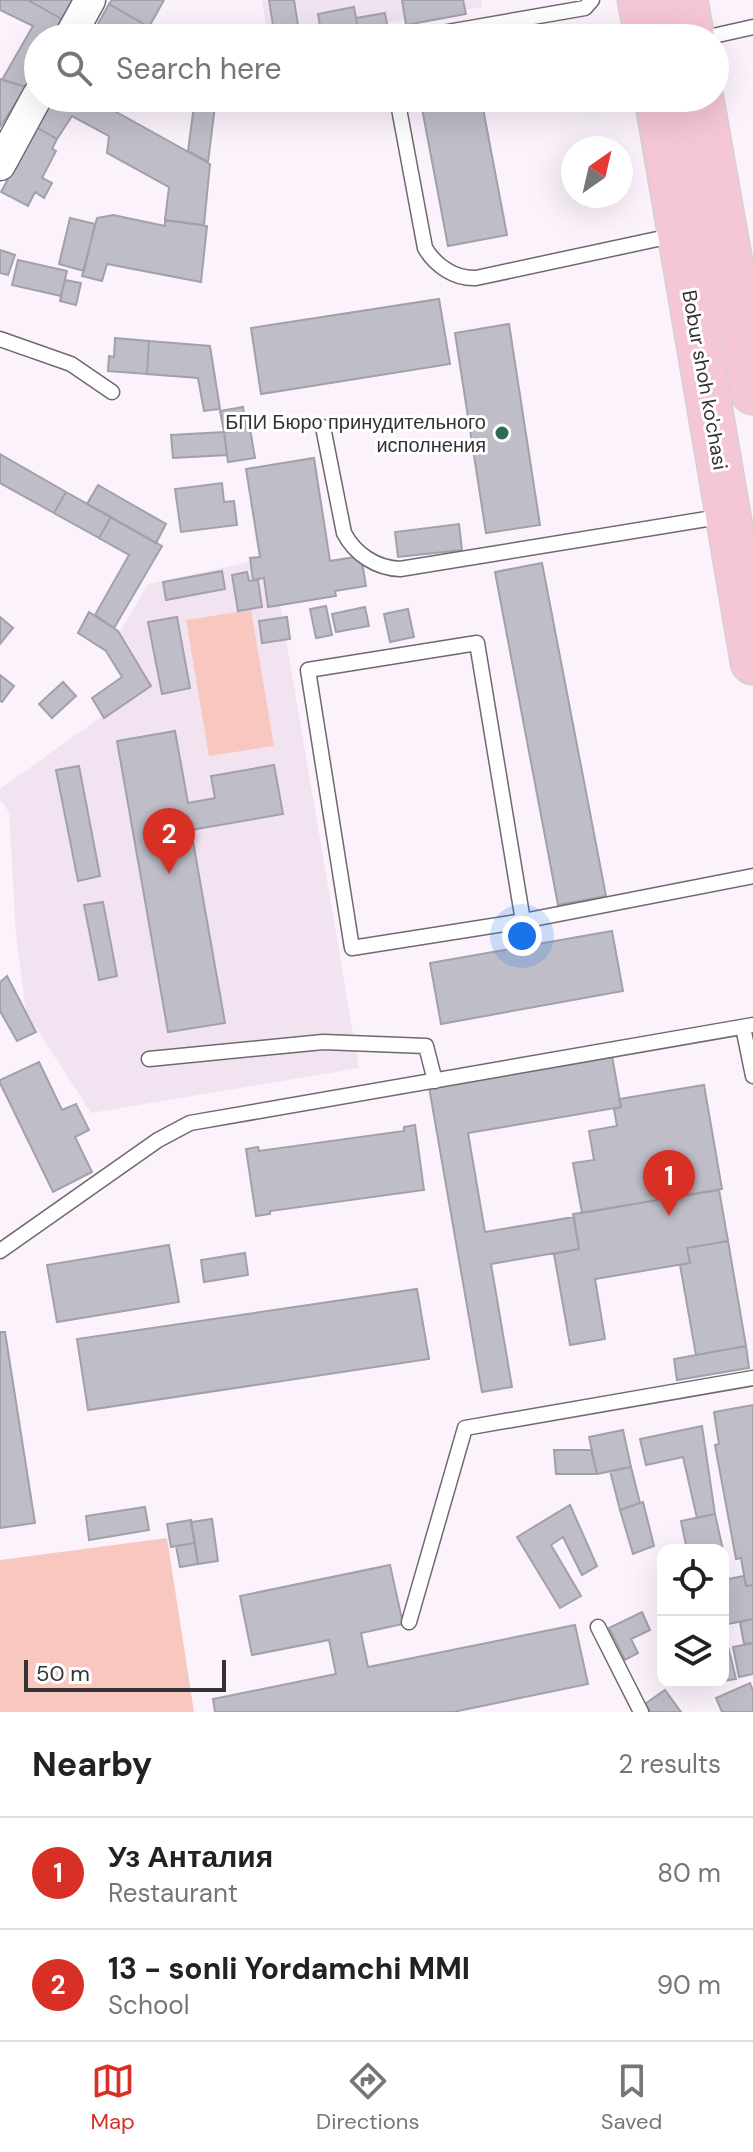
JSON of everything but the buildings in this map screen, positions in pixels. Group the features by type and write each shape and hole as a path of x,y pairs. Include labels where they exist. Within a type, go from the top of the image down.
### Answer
{"main road":[{"path":"640,0 644,24"},
{"path":"685,0 689,24"},
{"name":"Bobur shoh ko'chasi","path":"659,112 753,662"},
{"path":"704,112 752,377"}],"street":[{"path":"77,24 90,0"},
{"path":"0,165 29,112"}],"lane":[{"path":"493,24 585,8 592,0"},
{"path":"729,32 753,27"},
{"path":"400,112 425,248 431,258 465,279 680,234"},
{"path":"0,339 71,364 112,392"},
{"path":"323,427 344,533 363,556 389,569 727,515"},
{"path":"523,921 477,643 308,670 352,948 523,921 753,876"},
{"path":"0,1251 158,1140 190,1123 748,1026 753,1076"},
{"path":"149,1059 323,1042 426,1046 435,1081"},
{"path":"409,1622 465,1428 753,1378"},
{"path":"598,1627 641,1712"}],"shaded area":[{"path":"262,0 481,0 482,7 381,24 266,24"},
{"path":"272,557 359,1068 91,1113 26,1012 16,935 9,812 0,800 0,789 150,682 120,632 148,584"},
{"path":"251,610 274,746 209,756 186,620"},
{"path":"167,1538 194,1712 0,1712 0,1560"}],"place":[{"name":"БПИ Бюро принудительного исполнения","path":"502,433"},
{"name":"13 - sonli Yordamchi MMI","path":"169,874"},
{"name":"Уз Анталия","path":"669,1216"}]}
